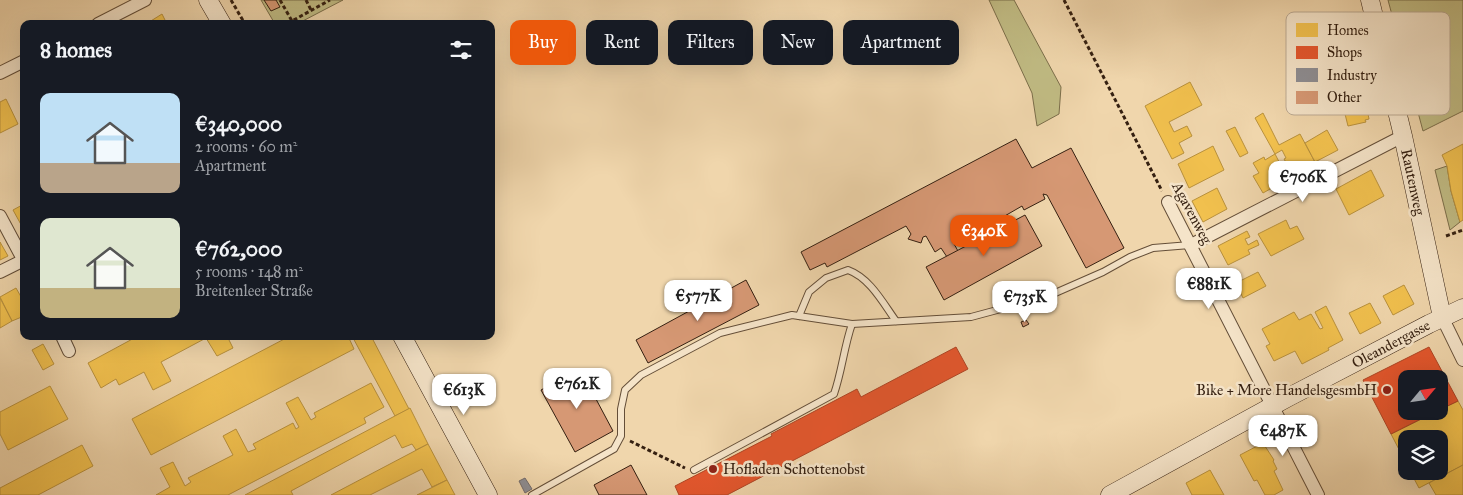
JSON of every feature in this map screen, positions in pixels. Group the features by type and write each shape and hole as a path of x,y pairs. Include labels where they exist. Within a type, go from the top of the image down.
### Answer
{"street":[{"path":"106,20 144,0"},
{"path":"208,0 220,20"},
{"path":"0,73 20,63"},
{"name":"Rautenweg","path":"1398,115 1442,317 1463,360"},
{"path":"1191,245 1403,136"},
{"name":"Agavenweg","path":"1168,202 1318,495"},
{"path":"0,216 20,254"},
{"path":"0,272 20,263"},
{"name":"Oleandergasse","path":"1110,495 1273,406 1442,317 1463,308"},
{"path":"64,340 69,351"},
{"path":"404,340 488,495"}],"lane":[{"path":"532,495 614,449 621,436 621,409 625,390 641,375 720,333 792,315 852,324 971,317 1046,297 1153,248 1191,245"},
{"path":"798,316 809,292 826,278 848,270 858,273 866,281 896,321"},
{"path":"694,470 834,394 840,378 846,343 852,324"}],"path":[{"path":"231,0 243,20"},
{"path":"280,0 291,20"},
{"path":"306,0 311,10"},
{"path":"294,20 328,0"},
{"name":"Agavenweg","path":"1064,0 1168,202"},
{"path":"1446,236 1463,230"},
{"path":"621,436 683,468 694,470"}],"shaded area":[{"path":"261,0 343,0 305,20 273,20"},
{"path":"989,0 1014,0 1061,87 1059,114 1037,126 1032,93"},
{"path":"1388,0 1463,0 1463,111 1423,131 1419,115 1450,115 1450,12 1391,12"},
{"path":"1447,166 1451,191 1460,222 1450,230 1435,170"}],"building: Homes":[{"path":"162,14 165,20 152,20"},
{"path":"1190,82 1202,105 1169,122 1174,132 1187,126 1192,136 1179,143 1184,153 1172,159 1145,106"},
{"path":"6,99 18,124 0,133 0,102"},
{"path":"1263,113 1279,145 1300,134 1317,166 1295,178 1284,159 1286,158 1282,150 1275,154 1255,118"},
{"path":"1345,115 1368,115 1369,119 1365,120 1366,122 1348,126"},
{"path":"1235,127 1248,153 1240,157 1226,131"},
{"path":"1327,130 1338,150 1315,162 1305,143"},
{"path":"1463,144 1463,220 1460,222 1451,191 1447,166 1442,155"},
{"path":"1213,146 1224,170 1189,188 1178,164"},
{"path":"1275,154 1288,179 1263,193 1253,176 1259,173 1253,163 1264,157 1265,160"},
{"path":"1371,170 1384,196 1349,215 1336,189"},
{"path":"1217,188 1227,209 1203,222 1192,201"},
{"path":"20,206 20,223 13,210"},
{"path":"1286,220 1290,229 1297,226 1304,239 1271,256 1258,234"},
{"path":"1247,231 1250,237 1245,239 1248,245 1257,240 1259,245 1248,250 1250,254 1228,265 1218,246"},
{"path":"0,242 8,256 0,260"},
{"path":"1258,272 1266,286 1243,298 1236,283"},
{"path":"1404,285 1414,304 1393,315 1383,296"},
{"path":"16,288 20,295 20,318 12,321 0,297"},
{"path":"0,298 12,321 0,328"},
{"path":"1370,303 1381,323 1360,334 1349,313"},
{"path":"1326,306 1343,340 1328,348 1329,350 1302,364 1295,351 1274,361 1266,346 1270,344 1262,329 1294,312 1299,320 1311,314 1320,329 1323,328 1315,312"},
{"path":"131,340 202,340 161,362 171,381 153,390 144,372 119,385 116,379 101,388 88,363"},
{"path":"207,340 229,340 233,348 217,356"},
{"path":"282,340 350,340 354,349 151,455 132,419"},
{"path":"354,340 373,340 409,409 395,416"},
{"path":"43,344 54,364 43,370 32,350"},
{"path":"371,383 384,407 364,418 366,423 228,495 156,495 170,487 160,468 173,462 185,486 191,482 188,478 233,455 223,436 236,429 248,452 256,449 253,444 293,423 296,429 299,427 286,403 298,397 311,420 316,417 314,413"},
{"path":"50,386 68,419 8,450 0,434 0,412"},
{"path":"1458,401 1463,410 1463,465 1448,473 1448,430 1399,430 1419,420 1448,420 1448,406"},
{"path":"410,408 428,444 416,450 412,444 402,448 395,435 291,491 293,495 245,495"},
{"path":"1398,431 1398,448 1391,434"},
{"path":"1263,443 1274,460 1277,469 1274,471 1283,490 1274,495 1265,495 1257,480 1254,481 1240,455"},
{"path":"428,444 447,480 432,487 422,469 370,495 331,495"},
{"path":"82,445 93,466 38,495 0,495 0,488"},
{"path":"1463,465 1463,495 1436,495 1429,483 1435,480 1448,480 1448,473"},
{"path":"1210,470 1224,495 1192,495 1186,483"},
{"path":"447,480 455,495 417,495"},
{"path":"1415,480 1434,480 1419,488"}],"building: Shops":[{"path":"956,347 968,369 727,495 679,495 675,486 772,436 771,434 857,389 861,397"},
{"name":"Bike + More HandelsgesmbH","path":"1429,347 1441,370 1398,370 1398,420 1419,420 1391,434 1363,380"},
{"name":"Bike + More HandelsgesmbH","path":"1448,382 1458,401 1448,406"}],"building: Industry":[{"path":"525,478 532,489 525,493 519,481"}],"building: Other":[{"path":"264,0 276,0 280,7 271,11"},
{"path":"1016,139 1032,168 1071,148 1124,248 1086,268 1047,195 1043,194 1045,199 1024,210 1022,206 1003,217 1007,225 995,232 990,223 953,242 958,251 947,257 941,248 935,252 926,236 923,237 921,243 908,239 911,234 906,226 827,267 825,263 810,270 801,252"},
{"path":"1025,215 1042,246 944,300 926,267"},
{"path":"746,280 759,305 648,363 636,340"},
{"path":"1026,320 1029,324 1023,327 1021,322"},
{"path":"580,369 613,431 575,452 541,390"},
{"path":"631,465 647,495 599,495 594,485"}],"place":[{"name":"Bike + More HandelsgesmbH","path":"1387,390"},
{"name":"Hofladen Schottenobst","path":"713,469"}]}
